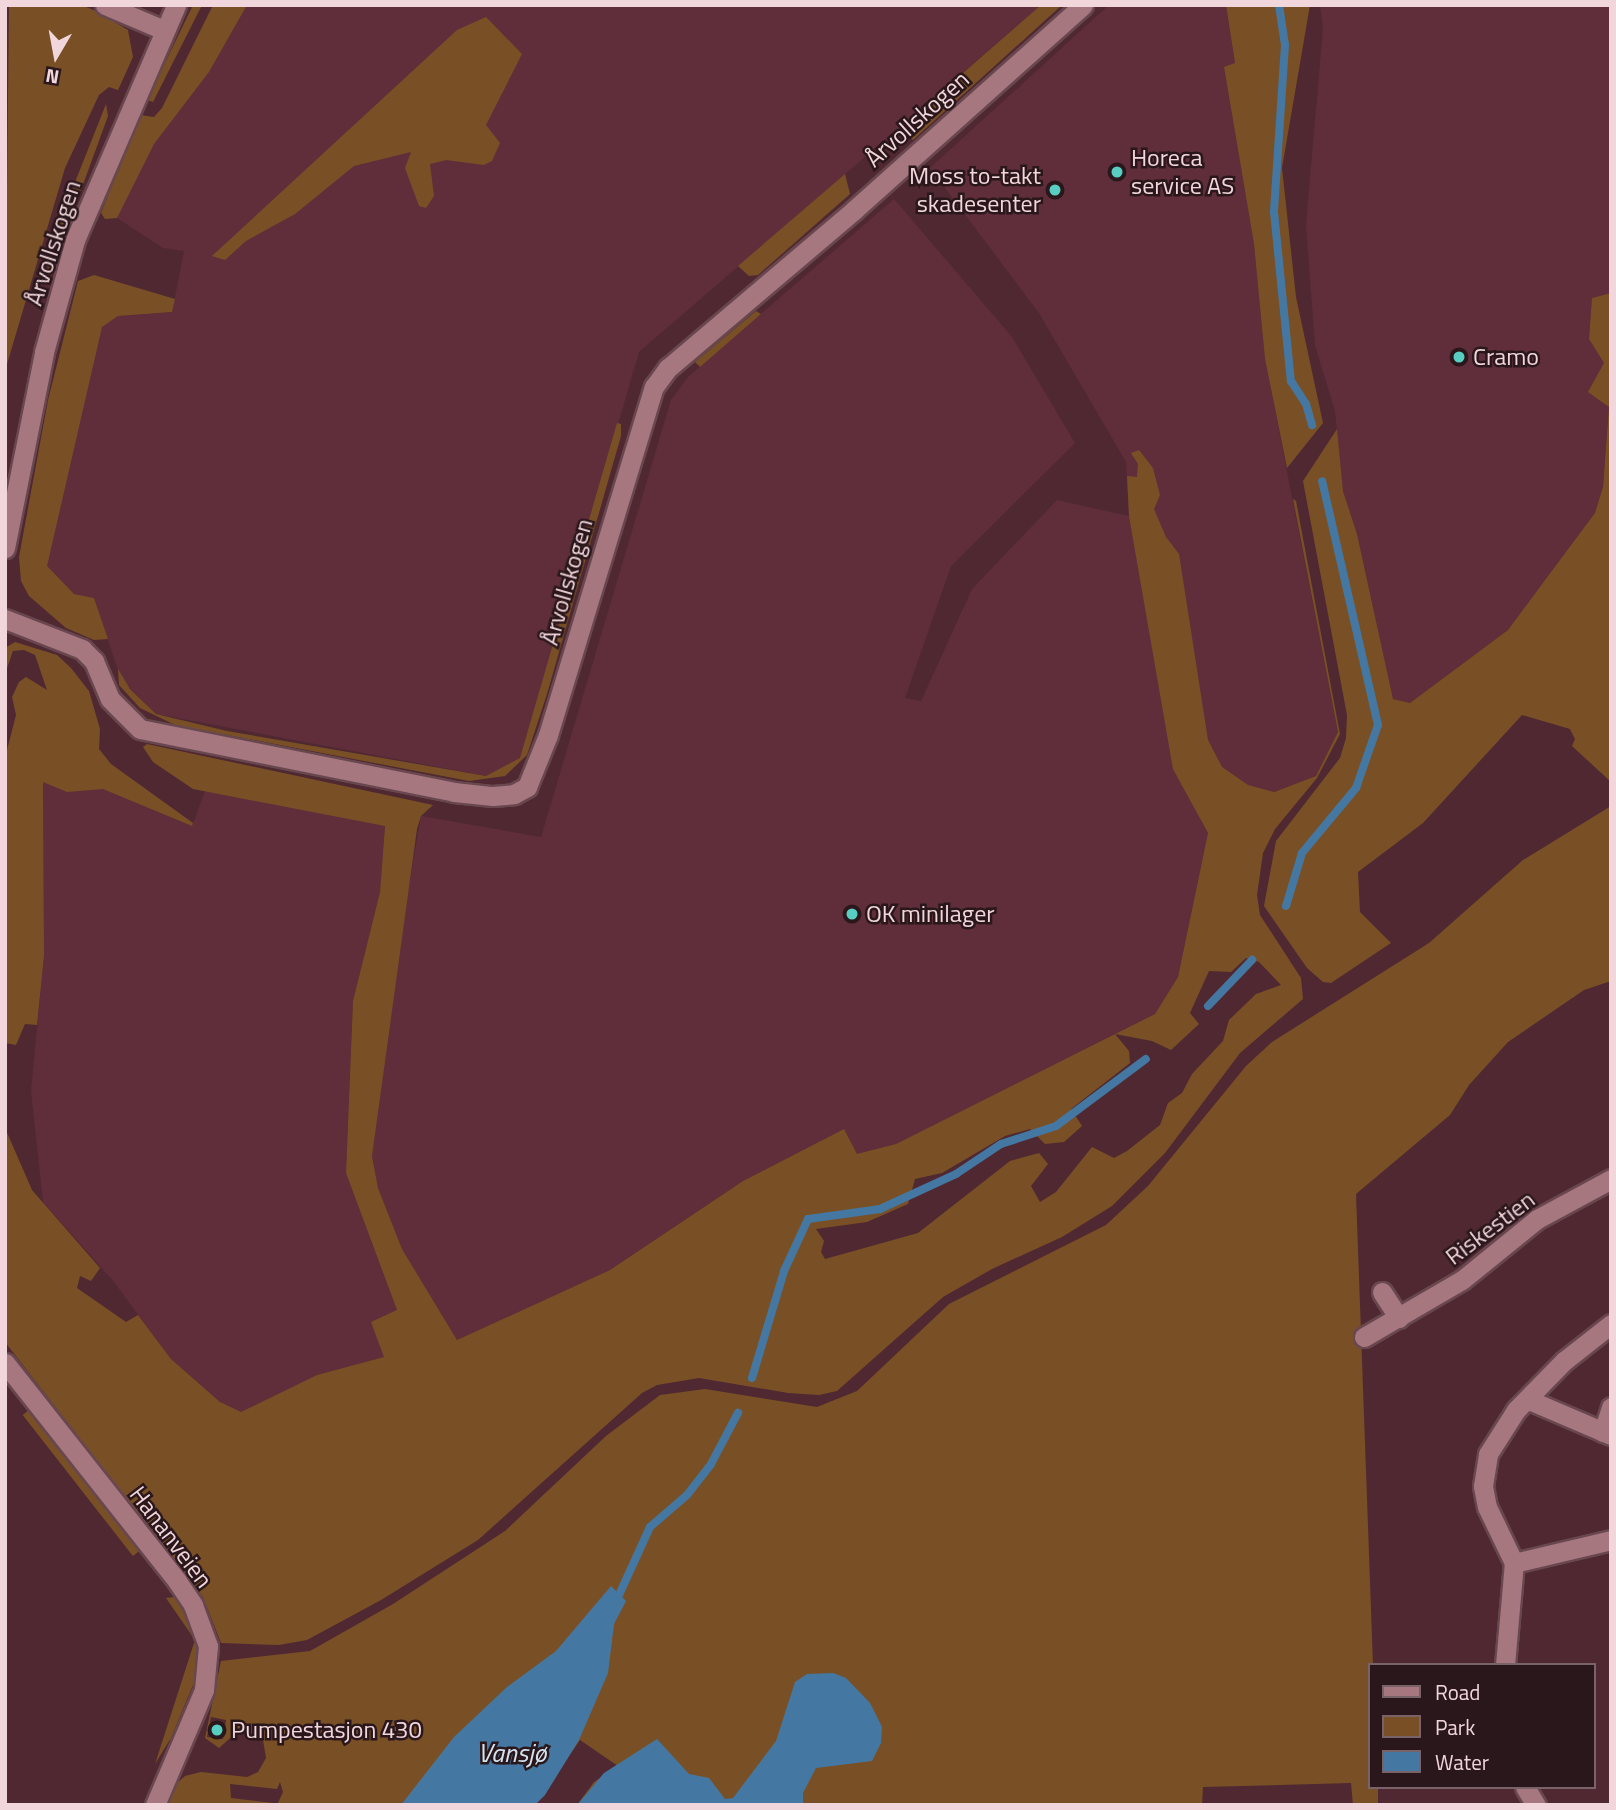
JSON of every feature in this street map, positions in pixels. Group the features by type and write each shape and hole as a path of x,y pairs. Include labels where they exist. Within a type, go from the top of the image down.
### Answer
{"street":[{"path":"105,5 164,30"},
{"name":"Årvollskogen","path":"5,548 41,365 75,240 176,5"},
{"name":"Årvollskogen","path":"5,619 82,649 94,661 110,699 140,729 454,792 493,796 527,787 548,736 654,387 668,368 854,211 1083,5"},
{"name":"Riskestien","path":"1364,1337 1462,1280 1537,1219 1611,1179"},
{"path":"1382,1293 1399,1318"},
{"path":"1505,1663 1514,1563 1487,1507 1483,1486 1488,1454 1502,1427 1564,1361 1611,1324"},
{"name":"Hananveien","path":"5,1363 177,1581 193,1605 208,1646 204,1690 155,1805"},
{"path":"1529,1400 1607,1433 1611,1407"},
{"path":"1514,1563 1611,1540"},
{"path":"1526,1789 1536,1805"}],"shaded area":[{"path":"247,5 1041,5 639,352 521,758 486,776 156,714 121,679 94,598 74,594 37,567 98,329 118,316 172,312 184,251 163,248 117,218 124,196 154,144 209,72"},
{"path":"1109,5 1226,5 1235,64 1224,67 1254,244 1265,359 1338,732 1316,776 1200,819 1208,833 1178,977 1155,1014 896,1144 857,1155 844,1129 743,1181 610,1270 457,1340 402,1249 378,1188 372,1156 395,967 421,816 541,837 671,400 688,377 894,199 1012,337 1075,443 951,566 905,698 921,701 972,589 1057,500 1129,516 1126,462 1039,313 930,168"},
{"name":"Cramo","path":"1320,5 1611,5 1611,293 1592,298 1589,339 1604,363 1609,407 1603,487 1595,513 1570,552 1508,630 1410,703 1393,699 1357,534 1343,491 1335,411 1315,345 1306,224 1323,29"},
{"path":"43,782 94,784 192,826 205,791 385,825 380,892 353,1001 346,1173 397,1310 385,1357 317,1375 241,1413 220,1402 171,1359 114,1282 43,1202 31,1091 44,956"}],"green space":[{"path":"9,5 81,5 96,11 128,30 133,57 118,90 109,87 99,95 65,168 5,371"},
{"path":"193,5 202,5 153,102 147,100"},
{"path":"213,5 247,5 209,72 154,144 117,218 105,219 101,213 140,115 154,117 162,108"},
{"path":"1041,5 1062,5 913,140 901,132 901,127"},
{"path":"1226,5 1310,5 1282,168 1296,297 1323,423 1287,468 1265,359 1254,244 1224,67 1235,63"},
{"path":"486,17 522,54 486,125 500,143 492,161 484,165 446,160 430,164 434,196 426,208 419,206 405,168 411,152 354,166 295,214 246,241 225,260 212,256 457,30"},
{"path":"106,104 108,116 50,275 42,285 66,205"},
{"path":"845,174 850,194 758,275 749,276 738,266"},
{"path":"94,275 175,299 172,312 118,316 102,327 47,566 74,594 94,598 108,639 94,640 66,628 29,596 21,581 19,557 48,400 78,281"},
{"path":"1611,293 1611,782 1572,746 1575,739 1570,729 1522,715 1423,823 1358,872 1360,912 1391,943 1331,983 1323,982 1307,968 1264,906 1276,841 1340,758 1346,738 1347,715 1303,481 1337,429 1343,491 1357,534 1393,699 1410,703 1508,630 1595,513 1603,487 1609,407 1588,392 1604,363 1589,339 1592,298"},
{"path":"756,311 761,314 700,367 695,362"},
{"path":"617,423 621,424 621,436 547,694 527,755 505,776 469,781 175,725 140,708 119,685 118,669 130,689 156,714 227,731 486,776 520,758"},
{"path":"1139,450 1153,468 1160,495 1154,509 1166,537 1179,554 1208,740 1222,767 1248,785 1274,792 1316,776 1338,732 1293,499 1296,501 1340,734 1317,778 1275,829 1263,853 1257,895 1260,915 1301,978 1303,999 1240,1053 1165,1153 1112,1206 1062,1237 992,1269 943,1297 837,1391 819,1395 788,1393 699,1378 657,1385 642,1393 478,1540 381,1600 307,1640 279,1645 221,1643 203,1597 5,1342 5,1128 32,1190 100,1268 91,1281 80,1276 77,1288 126,1322 138,1315 171,1359 220,1402 241,1412 317,1375 384,1357 371,1322 397,1310 346,1173 353,1001 380,892 385,826 193,789 153,762 143,747 147,744 433,805 421,816 417,829 372,1156 378,1188 402,1249 457,1340 610,1270 743,1181 844,1129 857,1154 896,1144 1115,1034 1155,1014 1178,977 1208,833 1173,769 1129,516 1127,476 1137,477 1138,464 1131,453","holes":["1246,958 1259,962 1281,985 1256,994 1229,1020 1223,1041 1192,1074 1182,1093 1168,1103 1160,1125 1127,1151 1114,1158 1092,1147 1056,1192 1040,1202 1031,1186 1048,1164 1039,1153 1010,1161 918,1233 825,1259 821,1252 824,1241 816,1229 867,1222 908,1204 915,1179 942,1173 1005,1136 1030,1129 1045,1144 1064,1142 1082,1126 1071,1109 1130,1063 1129,1051 1115,1034 1152,1041 1171,1050 1199,1024 1190,1013 1209,971 1231,972"]},
{"path":"15,642 57,655 71,668 89,691 100,729 99,749 111,764 193,823 192,826 103,789 67,792 43,782 44,956 37,1025 25,1024 16,1045 5,1043 5,758 16,715 12,697 19,682 26,677 47,690 35,655 24,650 13,651 5,674 5,648"},
{"path":"1611,806 1611,981 1584,990 1508,1042 1469,1085 1450,1115 1356,1194 1373,1663 1368,1663 1368,1789 1378,1789 1378,1805 1353,1805 1351,1783 1203,1787 1202,1805 577,1805 594,1782 618,1766 580,1740 535,1805 422,1781 406,1805 277,1805 283,1792 280,1782 277,1789 230,1784 231,1798 273,1803 270,1805 168,1805 176,1784 185,1776 201,1772 247,1777 258,1772 266,1758 263,1740 252,1734 238,1731 219,1748 205,1738 221,1661 310,1651 393,1604 505,1531 606,1436 660,1395 705,1389 817,1407 857,1391 949,1304 1106,1225 1148,1186 1246,1066 1272,1042 1429,943 1523,860","holes":["211,1717 226,1720 223,1739 207,1737"]},
{"path":"29,1410 139,1551 133,1556 23,1415"},
{"path":"175,1597 191,1625 195,1639 198,1654 198,1673 171,1738 155,1764 195,1640 166,1598"}],"water":[{"name":"Vansjø","path":"611,1586 626,1601 614,1624 608,1673 579,1740 545,1795 535,1805 401,1805 454,1737 507,1687 556,1651"},
{"name":"Vansjø","path":"833,1673 846,1678 870,1703 882,1727 881,1743 872,1761 816,1768 803,1793 803,1805 577,1805 604,1773 657,1739 689,1774 709,1778 725,1799 733,1798 776,1741 795,1682 807,1674"}],"waterway":[{"path":"1279,5 1285,45 1274,212 1291,381 1306,404 1312,425"},
{"path":"1286,906 1302,853 1356,788 1378,725 1322,481"},
{"path":"1208,1006 1252,960"},
{"path":"752,1378 784,1271 808,1219 880,1209 956,1174 1001,1144 1056,1126 1146,1059"},
{"path":"619,1595 650,1527 687,1495 711,1464 738,1413"}],"place":[{"name":"Horeca service AS","path":"1117,172"},
{"name":"Moss to-takt skadesenter","path":"1055,190"},
{"name":"Cramo","path":"1459,357"},
{"name":"OK minilager","path":"852,914"},
{"name":"Pumpestasjon 430","path":"217,1730"}]}
